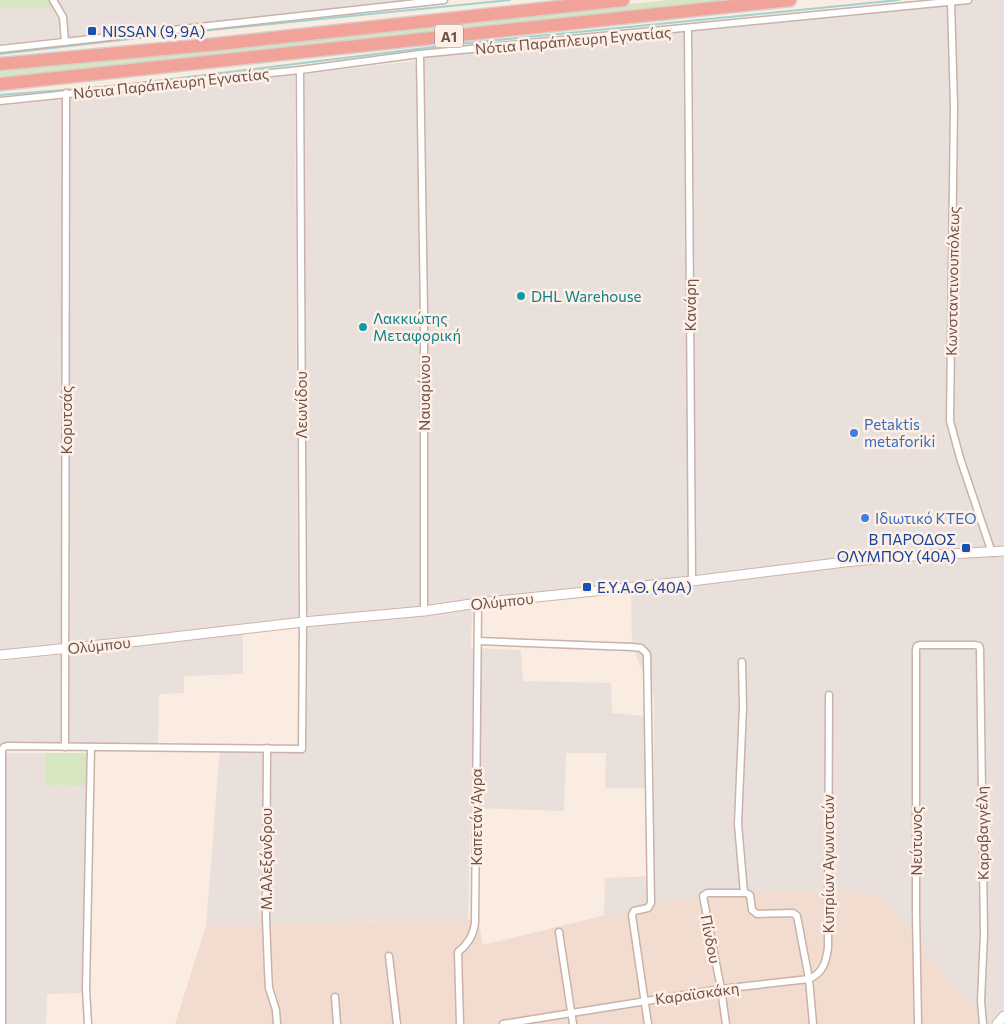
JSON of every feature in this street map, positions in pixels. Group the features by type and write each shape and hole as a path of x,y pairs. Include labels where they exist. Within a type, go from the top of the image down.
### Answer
{"highway":[{"name":"Α1","path":"0,64 218,44 623,0"},
{"name":"Α1","path":"0,84 790,0"}],"street":[{"path":"53,0 63,17 65,42"},
{"path":"0,48 418,1 444,0"},
{"name":"Νότια Παράπλευρη Εγνατίας","path":"0,101 300,70 420,54 968,0"},
{"name":"Κωνσταντινουπόλεως","path":"951,2 954,106 950,421 960,458 992,553"},
{"name":"Κανάρη","path":"688,29 692,581"},
{"name":"Ναυαρίνου","path":"420,54 424,313 424,611"},
{"name":"Λεωνίδου","path":"267,748 302,749 303,741 300,70"},
{"name":"Κορυτσάς","path":"65,746 66,93"},
{"name":"Ολύμπου","path":"0,655 302,622 424,611 478,603 692,581 890,557 1004,551"},
{"name":"Καπετάν Άγρα","path":"460,1024 458,952 468,944 475,923 478,603"},
{"path":"478,641 632,647 641,648 647,654 651,904 649,907 633,912 633,925 648,1024"},
{"name":"Καραβαγγέλη","path":"916,659 916,648 919,645 975,645 979,646 980,649 984,934 981,1000 983,1024"},
{"name":"Νεύτωνος","path":"916,659 918,1024"},
{"path":"742,662 743,707 738,824 744,893 750,895 751,907 754,912 760,914 793,914 797,916 809,979 813,1024"},
{"name":"Κυπρίων Αγωνιστών","path":"809,979 821,970 828,948 829,696"},
{"path":"2,1024 2,750 5,746 267,748"},
{"path":"88,1024 86,989 91,747"},
{"name":"Μ.Αλεξάνδρου","path":"267,748 266,918 269,988 276,1010 277,1024"},
{"name":"Πίνδου","path":"726,1024 703,896 708,893 744,893"},
{"path":"560,932 573,1024"},
{"path":"389,956 397,1024"},
{"name":"Καραϊσκάκη","path":"503,1024 721,989 809,979"},
{"path":"334,997 337,1024"},
{"path":"997,1024 1004,1016"}],"shaded area":[{"path":"50,0 429,0 0,44 0,8 50,8"},
{"path":"968,0 1004,0 1004,1009 992,1024 985,1024 881,895 842,891 773,891 663,901 656,903 651,908 604,919 605,878 654,876 654,696 632,647 631,589 424,611 420,54"},
{"path":"414,61 418,66 421,607 417,610 316,619 310,617 305,609 303,76 304,74"},
{"path":"295,75 298,615 296,619 0,653 0,106"},
{"path":"472,608 471,648 521,650 523,681 611,683 612,713 645,716 646,788 605,788 606,753 566,753 564,811 471,808 468,919 206,926 220,748 307,750 304,625"},
{"path":"243,634 243,674 184,676 184,693 159,694 158,746 0,745 0,661 67,654 67,651"},
{"path":"8,753 46,753 46,785 88,786 85,993 47,994 46,1024 3,1024 5,757"},
{"path":"773,891 842,891 881,895 985,1024 175,1024 206,926 468,919 479,923 483,945 663,901"}],"green space":[{"path":"0,0 50,0 50,8 0,8"},
{"path":"668,0 733,0 0,78 0,71"},
{"path":"46,753 85,753 89,758 88,786 46,785"}],"waterway":[{"path":"0,54 182,33 510,0"},
{"path":"0,95 114,86 458,44 899,0"}],"place":[{"name":"NISSAN (9, 9Α)","path":"92,31"},
{"name":"DHL Warehouse","path":"521,296"},
{"name":"Λακκιώτης Μεταφορική","path":"363,327"},
{"name":"Petaktis metaforiki","path":"854,433"},
{"name":"Ιδιωτικό ΚΤΕΟ","path":"865,518"},
{"name":"Β ΠΑΡΟΔΟΣ ΟΛΥΜΠΟΥ (40Α)","path":"966,548"},
{"name":"Ε.Υ.Α.Θ. (40Α)","path":"587,587"}]}
